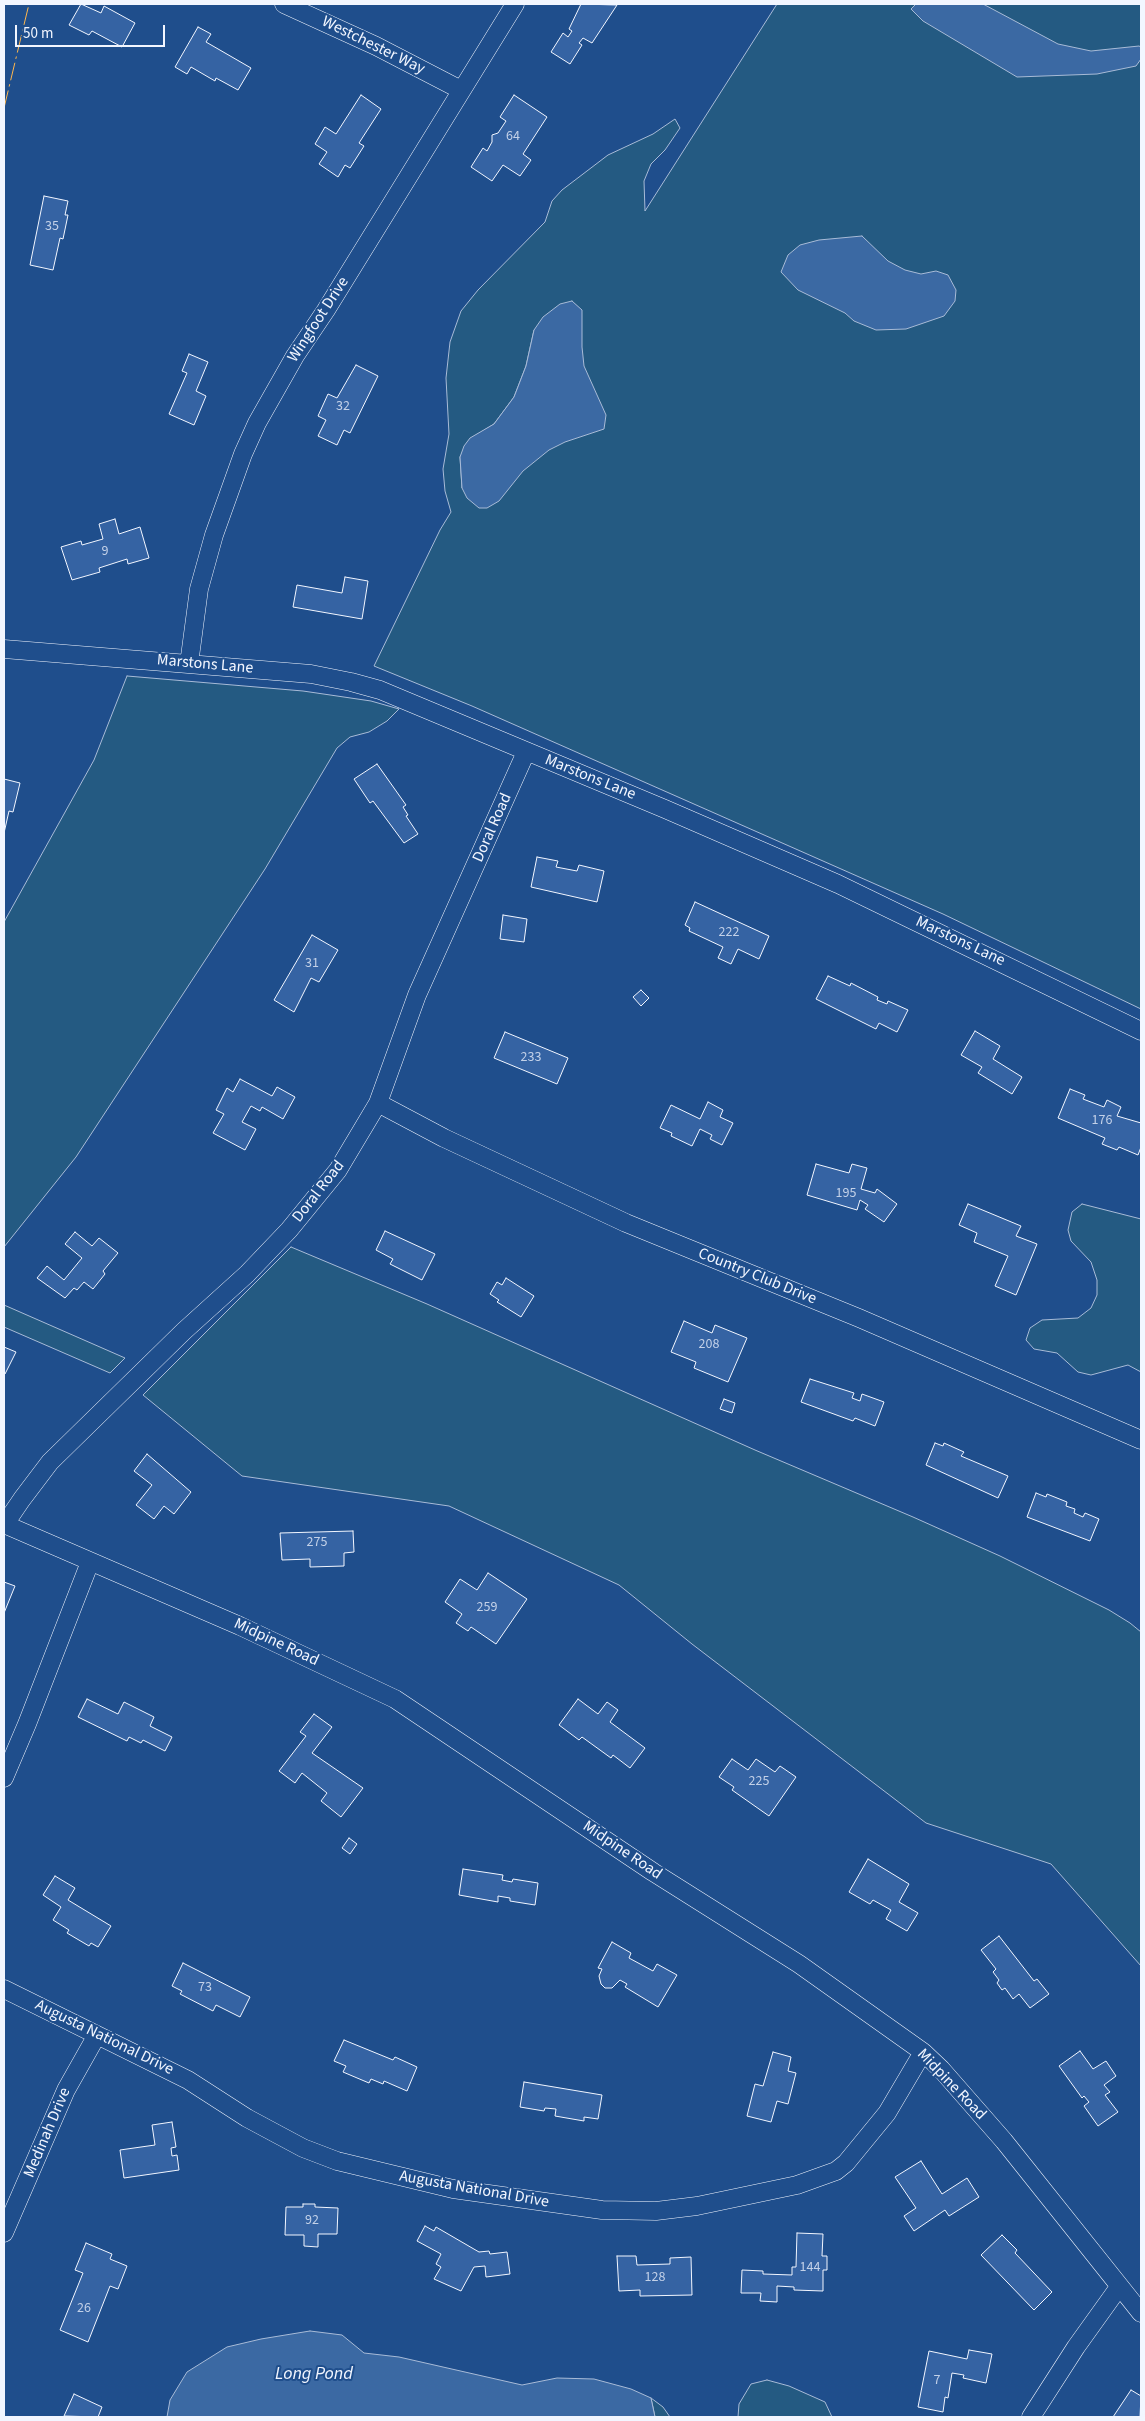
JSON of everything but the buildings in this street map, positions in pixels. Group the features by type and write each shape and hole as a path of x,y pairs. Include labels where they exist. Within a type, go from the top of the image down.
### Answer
{"street":[{"name":"Westchester Way","path":"284,4 376,46 461,90"},
{"name":"Wingfoot Drive","path":"189,664 199,589 214,536 243,454 257,423 286,372 376,231 515,4"},
{"name":"Marstons Lane","path":"4,648 311,674 380,690 666,809 838,884 1141,1031"},
{"name":"Doral Road","path":"4,1524 50,1462 184,1331 247,1274 289,1230 338,1170 378,1104 417,995 526,752"},
{"name":"Country Club Drive","path":"378,1104 444,1138 626,1223 859,1318 1141,1440"},
{"name":"Midpine Road","path":"4,1524 240,1626 395,1699 654,1872 799,1964 923,2052 941,2069 1004,2141 1141,2313"},
{"path":"4,1778 28,1724 90,1562"},
{"name":"Augusta National Drive","path":"4,1989 188,2080 247,2118 303,2148 336,2160 410,2180 503,2198 602,2210 656,2211 697,2206 797,2185 836,2171 846,2163 887,2113 923,2052"},
{"name":"Medinah Drive","path":"4,2233 66,2090 97,2035"},
{"path":"1031,2417 1076,2347 1119,2287"}],"shaded area":[{"path":"777,4 1141,4 1141,1009 943,914 472,706 374,666 440,530 451,512 445,491 443,469 449,434 446,378 450,342 461,311 478,290 545,222 552,201 562,190 608,155 653,134 675,119 680,128 665,150 651,164 644,181 645,211","holes":["572,302 581,310 462,488 460,457 470,439 494,424 514,397 526,366 534,330"]},
{"path":"127,676 303,691 371,701 399,709 387,721 369,732 350,737 337,748 265,869 76,1157 4,1247 4,922 94,760"},
{"path":"1082,1204 1141,1219 1141,1372 1128,1365 1091,1375 1078,1372 1057,1353 1034,1349 1026,1340 1030,1328 1042,1320 1078,1318 1091,1308 1097,1295 1097,1280 1091,1262 1071,1241 1068,1230 1072,1212"},
{"path":"291,1247 427,1304 755,1450 1000,1556 1109,1610 1141,1632 1141,1966 1051,1864 926,1823 692,1644 619,1585 449,1506 242,1476 143,1395"},
{"path":"4,1305 125,1358 110,1373 4,1327"},
{"path":"767,2380 789,2386 825,2402 832,2417 738,2417 739,2404 751,2384"},
{"path":"651,2398 663,2407 670,2417 655,2417"}],"water":[{"path":"916,4 983,4 1058,44 1091,51 1139,46 1141,47 1141,59 1136,66 1097,74 1017,77 923,21 911,9"},
{"path":"862,236 888,261 905,270 921,274 936,271 948,275 956,290 955,301 944,316 906,329 876,330 854,321 845,313 798,290 781,272 788,255 800,245 819,240"},
{"path":"572,301 582,310 584,366 606,415 604,429 565,442 549,450 523,471 499,501 487,508 479,508 467,498 462,488 460,457 464,446 470,438 494,424 514,397 526,366 534,330 543,317 560,304"},
{"name":"Long Pond","path":"310,2331 342,2335 364,2353 399,2357 522,2385 557,2378 594,2379 631,2389 651,2398 655,2417 167,2417 170,2400 187,2372 227,2347"}],"power":[{"path":"4,108 29,4"}]}
